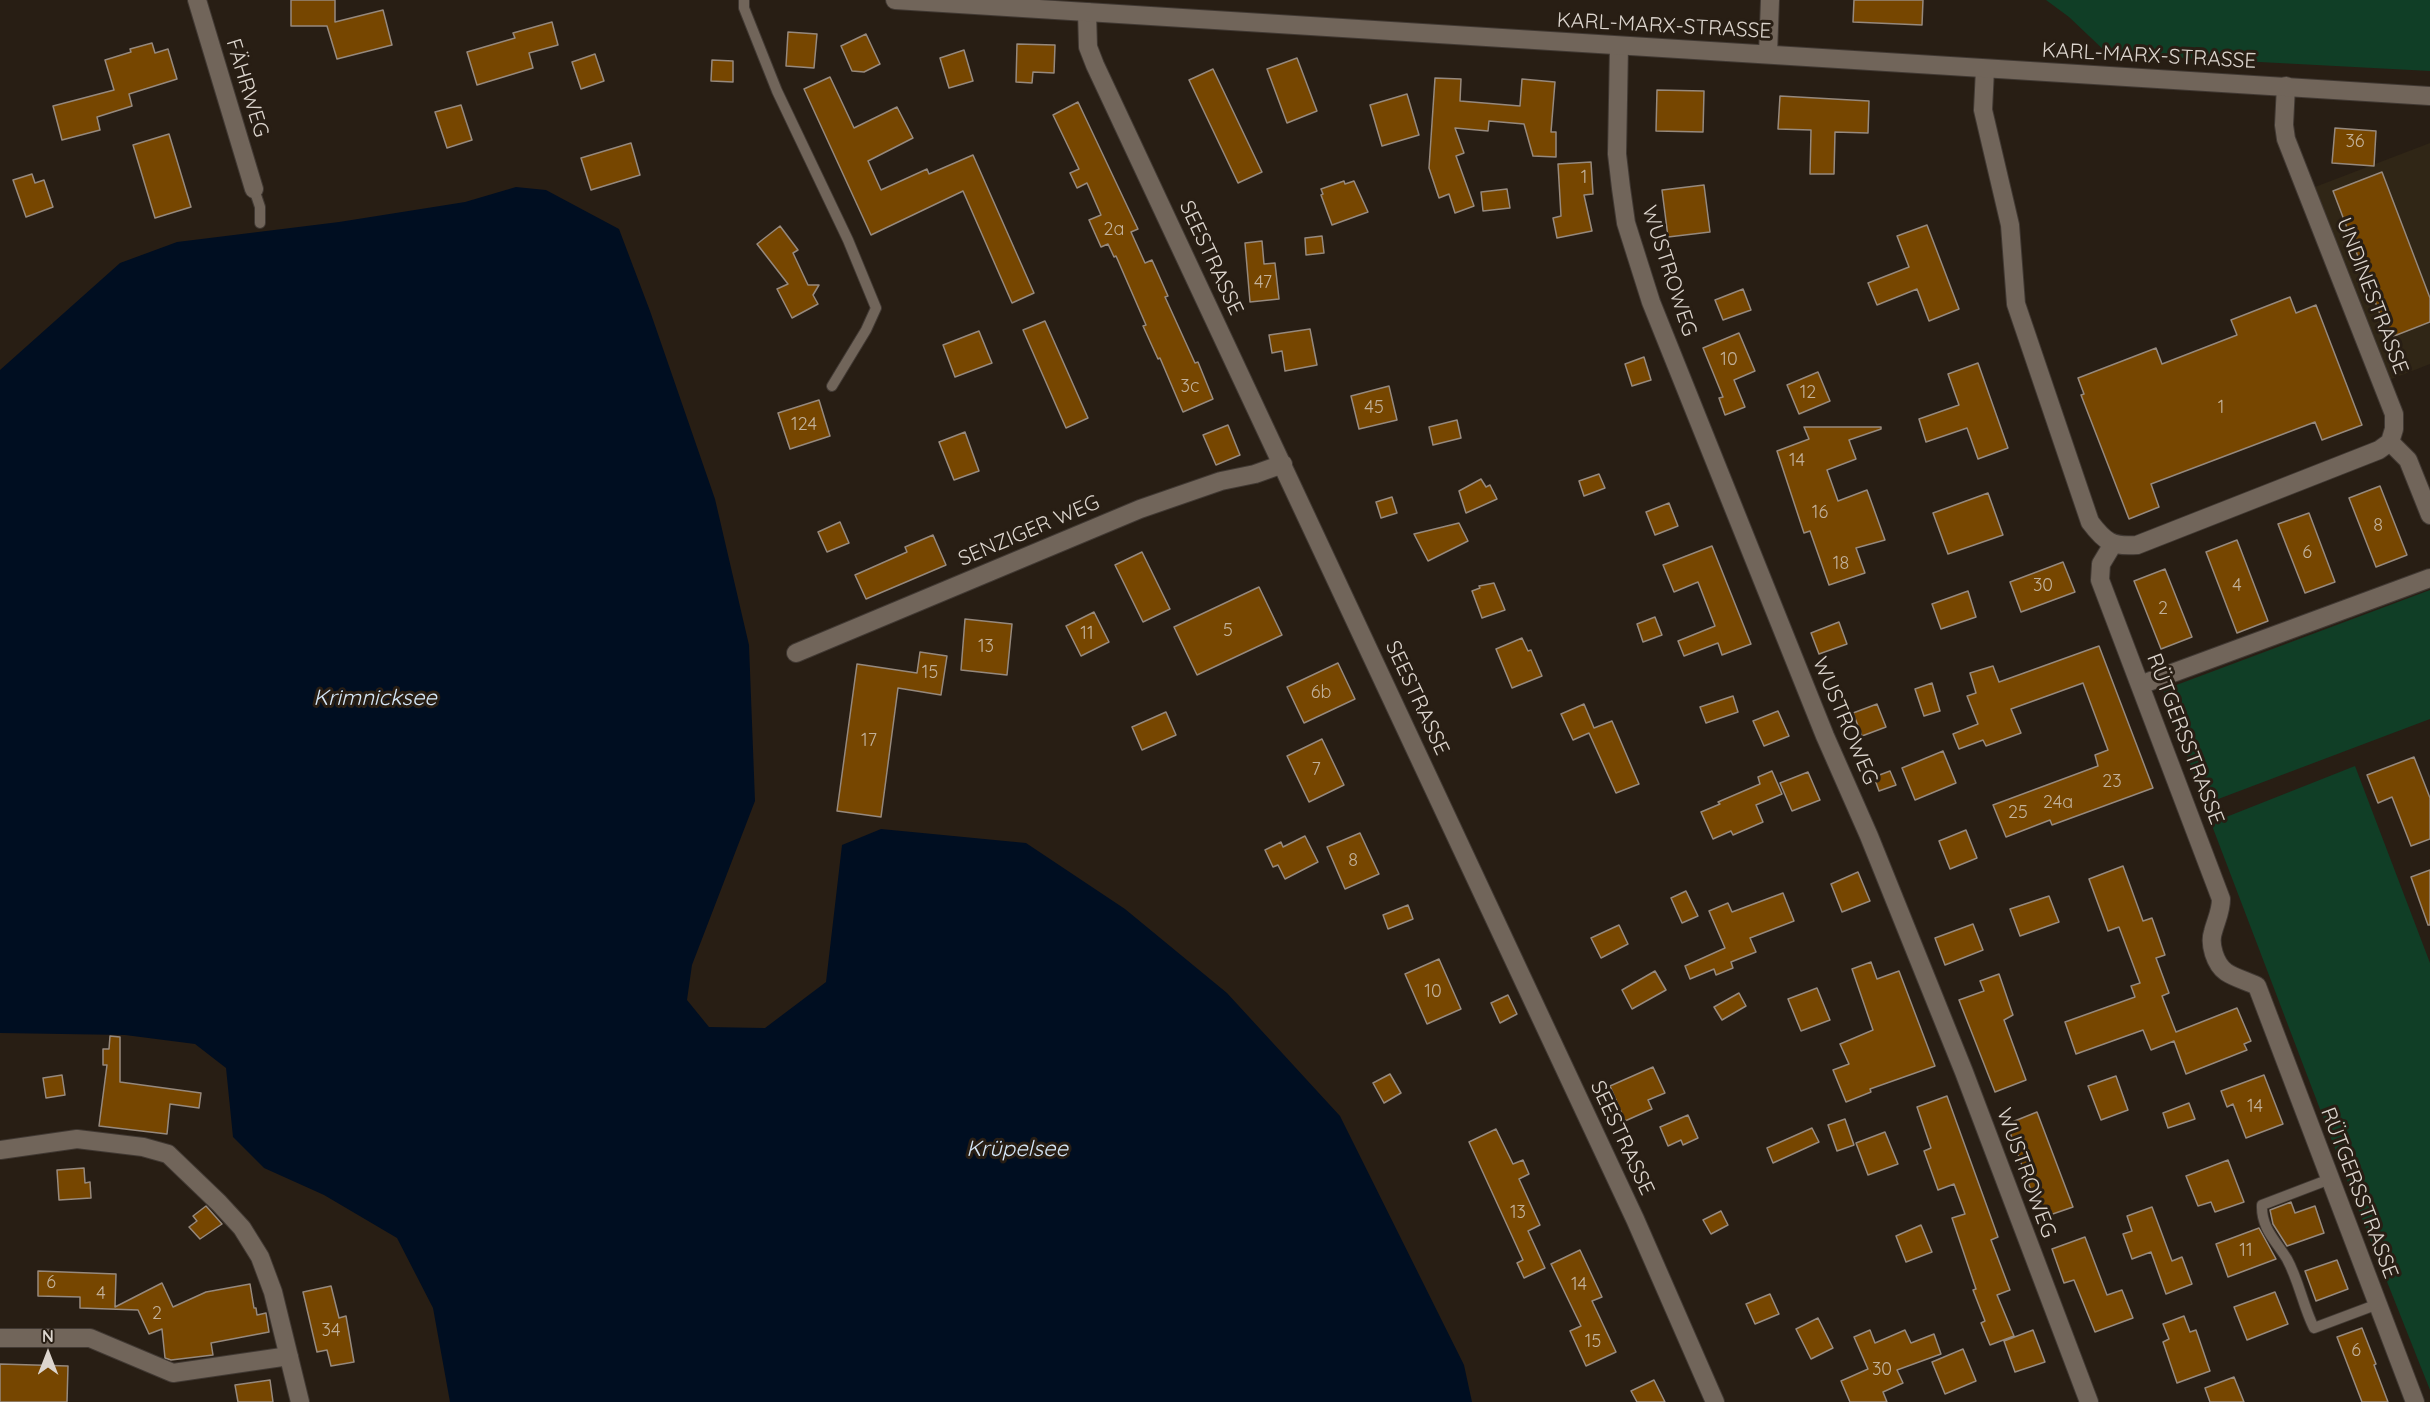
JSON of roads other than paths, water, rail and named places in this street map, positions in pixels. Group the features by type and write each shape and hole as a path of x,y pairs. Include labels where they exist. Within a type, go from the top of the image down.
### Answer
{"street":[{"name":"FÄHRWEG","path":"197,0 254,189"},
{"name":"KARL-MARX-STRASSE","path":"895,0 2430,96"},
{"path":"1768,54 1770,0"},
{"name":"SEESTRASSE","path":"1087,12 1088,47 1095,65 1635,1219 1715,1402"},
{"name":"WUSTROWEG","path":"1619,45 1617,154 1621,188 1626,224 1651,302 1825,736 1869,836 1964,1072 2089,1402"},
{"path":"1985,69 1983,110 2010,225 2016,304 2090,522 2101,538 2113,544 2137,545 2358,458 2390,442 2408,460 2430,515"},
{"name":"UNDINESTRASSE","path":"2286,86 2284,125 2286,139 2394,414 2394,429 2390,442"},
{"name":"SENZIGER WEG","path":"796,653 1140,509 1221,481 1255,474 1283,464"},
{"name":"RÜTGERSSTRASSE","path":"2113,544 2101,564 2100,580 2221,899 2218,919 2212,933 2212,948 2218,963 2226,971 2256,986 2415,1402"},
{"path":"2140,685 2430,578"},
{"path":"0,1150 77,1139 143,1147 168,1154 227,1211 242,1228 260,1257 273,1292 300,1402"},
{"path":"0,1338 90,1338 172,1373 290,1356"}],"lane":[{"path":"744,0 744,8 777,91 848,240 876,308 866,330 832,386"},
{"path":"254,189 260,207 260,224"},
{"path":"2330,1179 2262,1205 2262,1213 2272,1241 2286,1258 2314,1328 2378,1304"}],"water":[{"name":"Krimnicksee","path":"516,187 546,190 619,229 715,499 749,645 755,801 692,965 687,1000 709,1027 765,1028 826,982 842,845 881,829 1026,843 1125,909 1227,993 1340,1116 1464,1365 1472,1402 450,1402 433,1308 397,1238 324,1195 264,1168 233,1137 226,1068 195,1044 125,1035 0,1033 0,370 120,263 177,242 339,222 465,202"}],"water label":[{"name":"Krüpelsee","path":"1017,1149"}]}
